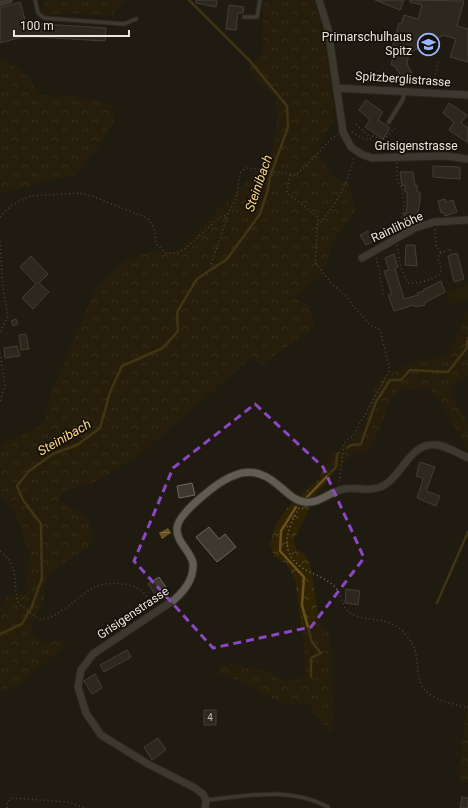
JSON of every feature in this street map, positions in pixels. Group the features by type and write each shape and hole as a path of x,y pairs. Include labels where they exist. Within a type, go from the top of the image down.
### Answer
{"street":[{"path":"0,3 9,0"},
{"path":"319,0 328,30 336,88 348,144 356,151"},
{"name":"Spitzberglistrasse","path":"336,88 404,90 468,95"},
{"name":"Grisigenstrasse","path":"356,151 372,158 446,156 468,159"},
{"name":"Rainlihöhe","path":"362,258 415,228 434,222 468,220"},
{"path":"302,502 314,502 337,491 349,488 372,489 384,486 396,476 413,453 429,445 443,446 468,458"},
{"name":"Grisigenstrasse","path":"206,800 203,794 195,788 160,771 107,740 90,721 80,696 79,676 89,658 99,649 180,595 187,587 192,575 192,560 178,536 177,527 180,519 187,510 220,483 238,474 256,473 274,480 294,498 302,502"},
{"path":"205,808 206,800"}],"lane":[{"path":"35,0 38,13 44,18 124,24 136,19"},
{"path":"244,17 257,17 260,0"},
{"path":"389,122 403,99 404,90"},
{"path":"206,800 284,793 303,796 328,807"}],"path":[{"path":"432,83 439,60"},
{"path":"356,124 371,138"},
{"path":"211,264 227,214 236,199 240,173 245,168 267,170 290,175 298,173 332,138 346,131 370,140 373,136 379,139 384,139 395,128"},
{"path":"317,225 332,210 341,194 356,151"},
{"path":"398,173 397,181 402,188 404,206 401,221"},
{"path":"290,175 287,193 318,217 315,262 331,283 348,298 353,306 372,326 380,330 390,370 354,436 344,443 337,491"},
{"path":"0,217 12,205 30,196 80,193 92,196 147,218 153,224 156,244 166,253 177,253 186,248 219,218 227,214"},
{"path":"435,230 436,246 441,253"},
{"path":"395,239 400,257 401,268 408,283 420,282 440,274 441,266 438,259 441,253 451,250 451,254"},
{"path":"0,241 3,288 8,316 0,333"},
{"path":"373,251 379,269 383,294"},
{"path":"0,353 5,385 0,402"},
{"path":"302,502 286,537 286,547 291,557 300,566 333,585 340,592 345,609 350,613 384,621 400,629 416,649 419,663 419,678 424,688 432,695 444,701 468,708"},
{"path":"0,551 12,564 18,598 24,608 39,619 47,619 95,587 109,583 139,588 146,594 156,611"},
{"path":"7,808 7,802 13,798 68,802 85,808"}],"highlighted area":[{"path":"255,404 323,467 364,558 311,627 213,648 134,561 173,468"}],"green space":[{"path":"46,0 126,0 112,15 69,13 45,15 41,10"},
{"path":"274,0 313,0 324,34 335,117 317,149 332,177 349,183 355,212 333,240 323,273 295,298 309,306 315,327 262,365 253,356 137,457 95,482 64,491 58,500 79,512 88,520 91,526 92,544 60,565 49,575 45,583 43,604 33,620 32,635 48,644 61,639 65,640 62,649 18,685 0,691 0,608 5,597 27,593 29,553 16,514 0,495 0,454 3,443 44,424 52,391 96,288 127,259 152,252 178,251 269,160 277,132 277,108 274,95 259,83 248,66 263,54 263,3"},
{"path":"0,59 24,72 38,95 76,96 113,105 114,122 98,147 76,174 0,193"},
{"path":"468,284 468,299 451,305 446,292"},
{"path":"468,312 468,376 454,383 451,394 468,422 468,450 441,403 430,389 398,391 388,405 379,433 366,452 352,453 316,494 294,540 296,549 307,556 312,572 319,622 329,632 332,656 333,726 331,733 324,727 314,710 307,703 282,703 244,683 218,673 219,668 231,664 266,671 286,680 302,679 305,675 304,645 295,579 286,564 274,556 270,544 276,524 288,507 319,479 329,456 354,438 367,418 373,391 382,377 417,361 445,356 455,342 464,316"},
{"path":"468,702 468,782 459,783 463,732"}],"shaded area":[{"path":"168,528 171,533 162,539 159,533"}],"building":[{"path":"196,0 217,0 216,7 196,3"},
{"path":"375,0 404,0 400,10"},
{"path":"410,0 464,1 457,26 468,29 468,62 450,57 456,39 443,35 434,41 431,51 419,48 409,53 407,64 412,73 402,78 395,66 391,65 394,53 391,52 399,23 401,24 404,15 418,19 422,5 410,2"},
{"path":"20,2 26,23 106,28 105,41 22,37 0,43 0,8"},
{"path":"229,5 244,7 243,13 238,13 236,30 226,29"},
{"path":"366,100 383,112 378,120 390,128 383,139 365,127 370,120 359,110"},
{"path":"449,103 467,115 461,123 468,128 468,143 449,130 454,122 443,113"},
{"path":"433,166 460,167 460,179 433,177"},
{"path":"400,172 413,172 415,185 417,185 417,192 420,192 420,202 416,220 404,220 404,213 406,213 407,206 407,192 405,192 405,185 402,186"},
{"path":"445,199 446,202 453,200 457,212 445,216 444,212 441,213 438,201"},
{"path":"368,231 374,241 366,245 360,235"},
{"path":"406,245 415,245 417,266 405,265"},
{"path":"457,253 464,279 454,282 448,256"},
{"path":"394,254 398,267 395,268 404,299 418,295 417,293 424,291 423,290 441,281 445,292 424,303 425,305 415,307 414,305 394,311 388,295 392,294 384,271 389,270 385,258"},
{"path":"31,256 48,274 39,283 49,292 33,309 22,298 36,284 20,267"},
{"path":"16,319 18,324 13,326 11,321"},
{"path":"26,334 29,349 21,350 19,335"},
{"path":"17,346 20,356 5,358 4,348"},
{"path":"420,462 435,467 426,491 440,496 436,506 417,498 423,478 416,476"},
{"path":"192,483 195,495 179,498 177,486"},
{"path":"209,527 219,539 225,534 236,547 217,562 196,537"},
{"path":"159,577 169,592 158,599 148,584"},
{"path":"346,589 360,591 358,605 345,603"},
{"path":"127,650 131,657 104,672 100,665"},
{"path":"95,674 102,688 92,694 84,681"},
{"path":"204,710 216,710 216,725 204,725"},
{"path":"158,738 166,750 152,760 144,747"},
{"path":"462,797 468,798 468,808 460,808"}],"waterway":[{"name":"Steinibach","path":"0,634 22,624 32,606 42,578 41,524 23,500 17,486 29,471 53,454 77,445 100,428 110,392 122,366 163,348 178,331 177,312 197,279 227,259 260,214 268,189 270,177 288,127 287,106 249,60 189,0"},
{"path":"347,448 351,445 361,444 376,402 390,380 401,380 410,370 448,372 466,349 468,338"},
{"path":"307,497 336,467 337,454 339,453"},
{"path":"296,507 281,531 280,551 304,577 302,605 312,642 321,653 311,658 311,677"},
{"path":"437,603 468,532"}],"place":[{"name":"Primarschulhaus Spitz","path":"428,44"}]}
